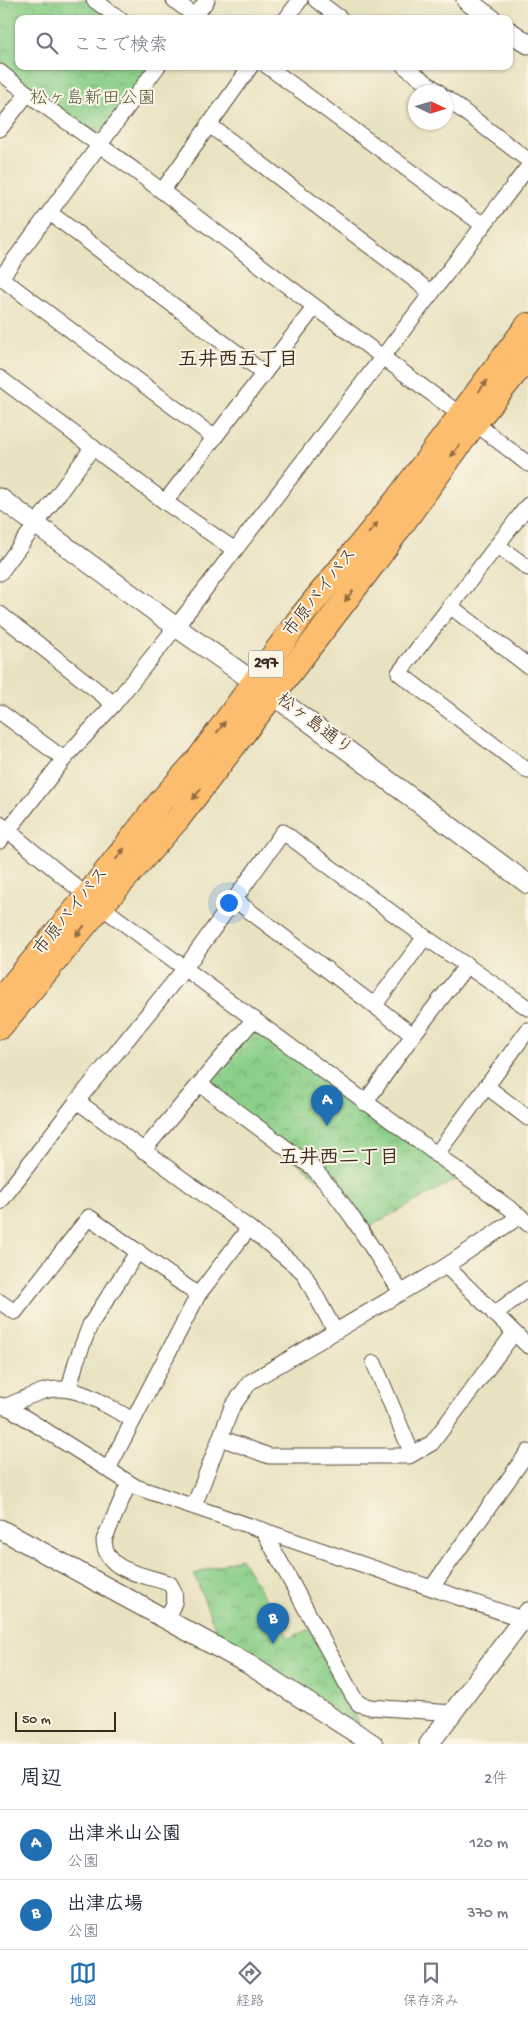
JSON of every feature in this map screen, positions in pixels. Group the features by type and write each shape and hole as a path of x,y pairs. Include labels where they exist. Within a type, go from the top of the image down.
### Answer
{"highway":[{"name":"市原バイパス","path":"0,1000 94,901 176,820 377,559 528,325"},
{"name":"市原バイパス","path":"0,1027 94,901 162,800 200,757 302,616 396,501 468,419 528,357"}],"street":[{"path":"94,0 115,15"},
{"path":"174,0 192,15"},
{"path":"196,15 207,0"},
{"path":"289,15 300,0"},
{"path":"316,0 336,15"},
{"path":"466,0 487,15"},
{"path":"513,34 528,44"},
{"path":"155,70 0,279 215,438"},
{"path":"162,191 248,70"},
{"path":"272,70 483,226"},
{"path":"409,70 430,85"},
{"path":"0,72 27,94 100,144 314,308 528,464"},
{"path":"0,129 27,94"},
{"path":"453,103 528,160"},
{"path":"208,124 432,293"},
{"path":"194,1506 232,1407 250,1382 524,1220 3,832 64,759 114,704 176,627 528,167"},
{"path":"50,213 264,373"},
{"path":"165,502 314,308"},
{"path":"0,378 165,502 235,550"},
{"path":"0,573 93,447"},
{"name":"松ヶ島通り","path":"0,498 176,627 273,695 528,884"},
{"path":"528,505 399,673 528,771"},
{"path":"497,545 528,568"},
{"path":"450,606 528,666"},
{"path":"0,614 114,704"},
{"path":"0,712 64,759"},
{"path":"0,1202 77,1101 185,968 283,832 425,937 528,1008"},
{"path":"235,900 413,1035"},
{"path":"374,1006 425,937"},
{"path":"365,1103 413,1035 467,965"},
{"path":"144,1151 201,1085 254,1019"},
{"path":"436,1155 528,1030"},
{"path":"201,1085 313,1168 352,1217 401,1292"},
{"path":"486,1086 528,1118"},
{"path":"77,1101 249,1228 303,1272 335,1331"},
{"path":"0,1302 14,1312 89,1217 198,1295"},
{"path":"108,1469 198,1295 249,1228"},
{"path":"69,1389 76,1362 90,1325 138,1251"},
{"path":"446,1266 528,1346"},
{"path":"494,1314 528,1289"},
{"path":"220,1438 269,1456 409,1456 432,1443 514,1333"},
{"path":"374,1363 412,1454"},
{"path":"2,1406 46,1390 69,1389 79,1392 133,1420"},
{"path":"2,1406 11,1409 136,1487 526,1618 429,1744"},
{"path":"432,1587 528,1452"},
{"path":"129,1483 104,1540 104,1546 107,1554 116,1564 127,1571 170,1584 175,1592 176,1602 165,1619"},
{"path":"0,1528 248,1664 373,1744"},
{"path":"263,1530 352,1696 359,1704 370,1707 453,1713"}],"green space":[{"name":"松ヶ島新田公園","path":"0,0 94,0 115,15 15,15 15,70 155,70 100,144 0,70"},
{"path":"254,1019 464,1175 361,1231 333,1191 201,1085"},
{"path":"241,1558 289,1638 316,1627 366,1740 224,1651 194,1574"}],"place":[{"name":"出津米山公園","path":"327,1126"},
{"name":"出津広場","path":"273,1644"}],"district":[{"name":"五井西五丁目","path":"238,361"},
{"name":"五井西二丁目","path":"339,1159"}]}
